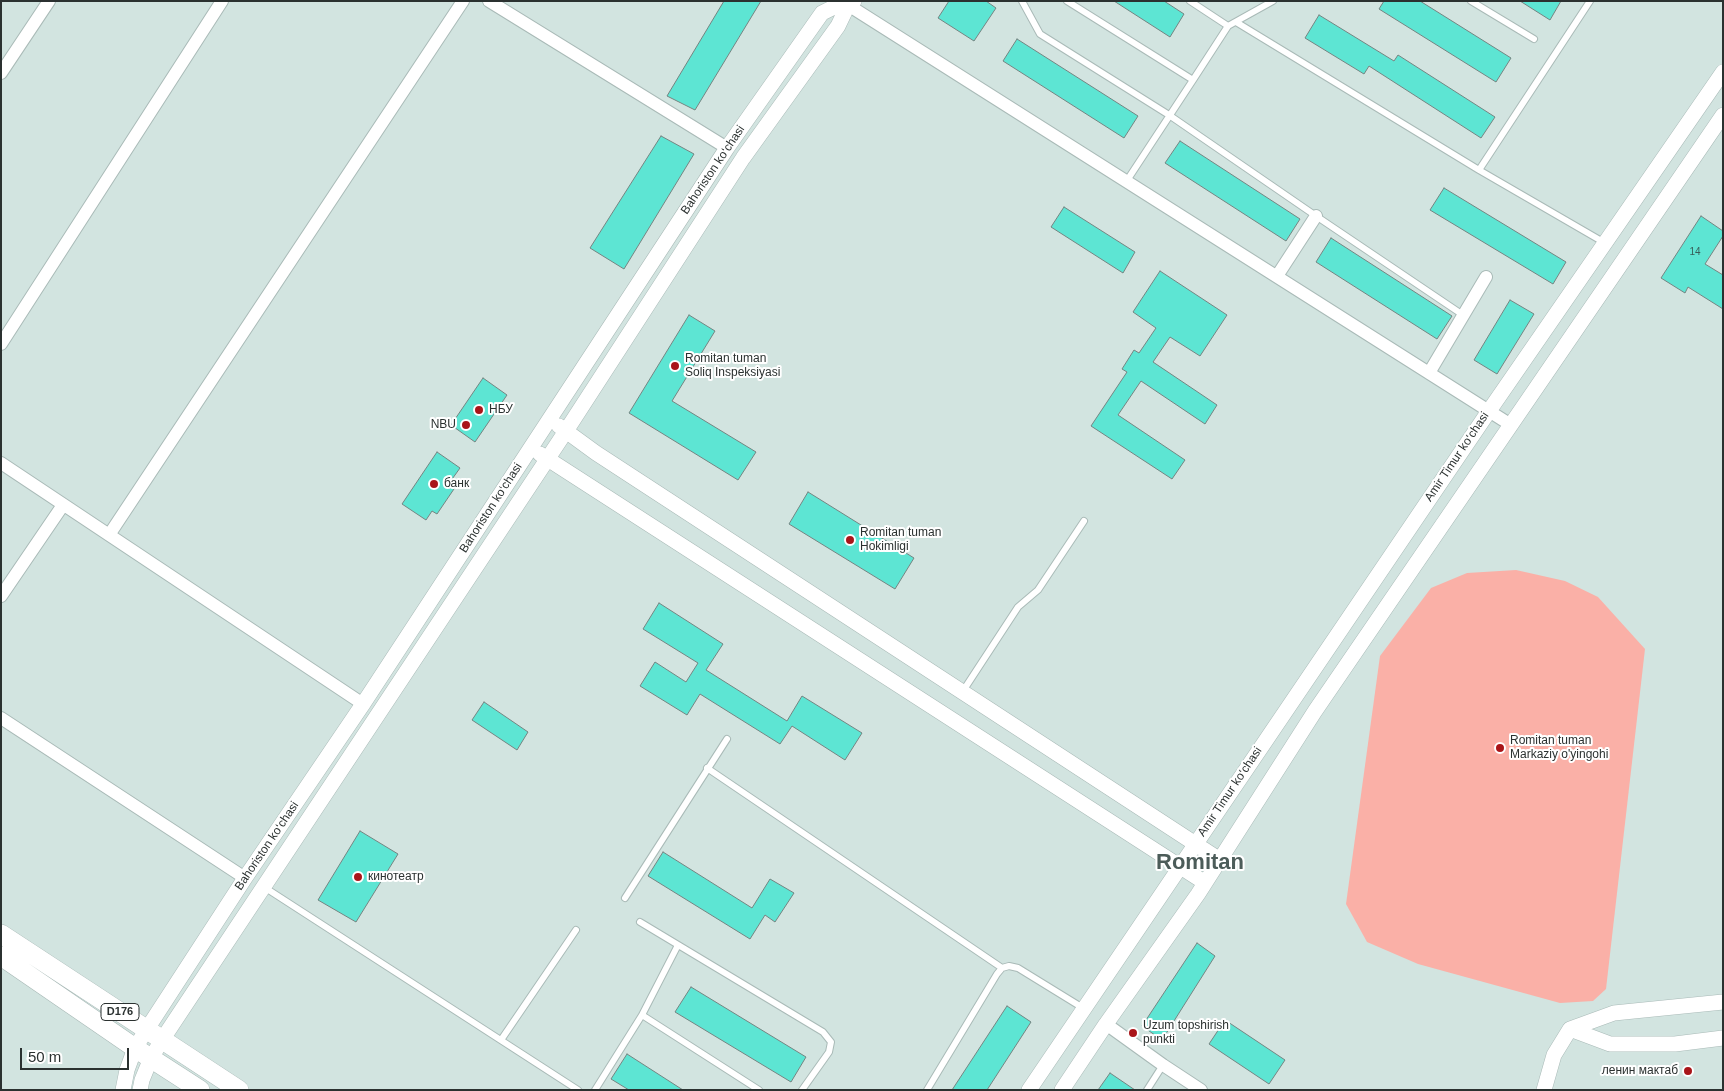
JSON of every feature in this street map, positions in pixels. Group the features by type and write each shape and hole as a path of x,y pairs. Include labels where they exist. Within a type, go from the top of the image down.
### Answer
{"main road":[{"name":"D176","path":"1,934 239,1090"},
{"name":"D176","path":"3,962 200,1090"}],"street":[{"path":"1,73 50,1"},
{"path":"1,344 222,1"},
{"path":"109,535 463,1"},
{"path":"489,1 727,148"},
{"path":"849,2 1126,182 1511,425"},
{"name":"Bahoriston ko‘chasi","path":"123,1090 127,1070 135,1048 147,1029 245,878 363,704 727,148 822,13 849,2"},
{"name":"Bahoriston ko‘chasi","path":"140,1090 151,1058 162,1040 548,459 743,158 838,26 849,2"},
{"name":"Amir Timur ko‘chasi","path":"1029,1090 1489,411 1723,72"},
{"name":"Amir Timur ko‘chasi","path":"1062,1090 1106,1024 1178,923 1315,711 1721,120"},
{"path":"1277,276 1316,216"},
{"path":"1429,373 1486,277"},
{"path":"550,419 596,453 1220,860"},
{"path":"531,447 1204,882"},
{"path":"1,463 363,704"},
{"path":"1,596 63,505"},
{"path":"1,718 245,878"},
{"path":"1544,1090 1554,1055 1570,1029 1614,1013 1723,1002"},
{"path":"1084,1008 1201,1090"},
{"path":"1570,1029 1610,1044 1675,1044 1723,1038"}],"lane":[{"path":"1022,1 1040,34 1169,115 1463,315"},
{"path":"1067,1 1193,80"},
{"path":"1190,1 1228,26"},
{"path":"1126,182 1228,26 1273,1"},
{"path":"1471,1 1534,39"},
{"path":"1479,170 1590,1"},
{"path":"1236,22 1479,170 1605,243"},
{"path":"962,692 1018,607 1038,590 1084,521"},
{"path":"625,898 727,739"},
{"path":"707,768 1002,968"},
{"path":"263,886 578,1090"},
{"path":"640,922 824,1032 831,1042 829,1052 802,1090"},
{"path":"501,1040 576,930"},
{"path":"595,1090 642,1015 678,945"},
{"path":"928,1090 1002,968 1009,966 1018,968 1084,1008"},
{"path":"642,1015 760,1090"},
{"path":"1147,1090 1163,1065"}],"shaded area":[{"name":"Romitan tuman Markaziy o'yingohi","path":"1516,570 1565,581 1598,597 1645,649 1606,989 1593,1001 1560,1003 1418,964 1367,942 1346,904 1380,656 1431,588 1467,573"}],"building":[{"path":"724,1 761,1 695,110 667,96"},
{"path":"949,1 986,1 996,8 974,41 938,18"},
{"path":"1114,1 1164,1 1184,14 1170,37"},
{"path":"1384,1 1420,1 1511,58 1496,82 1379,9"},
{"path":"1520,1 1561,1 1550,20"},
{"path":"1319,15 1394,61 1398,55 1495,117 1481,138 1369,66 1364,74 1305,38"},
{"path":"1017,39 1138,116 1124,138 1003,61"},
{"path":"661,136 694,154 624,269 590,248"},
{"path":"1180,141 1300,219 1286,241 1165,163"},
{"path":"1444,188 1566,262 1553,284 1430,210"},
{"path":"1064,207 1135,252 1123,273 1051,227"},
{"path":"1701,216 1723,231 1723,236 1705,264 1723,275 1723,309 1688,287 1685,293 1661,278"},
{"path":"1331,238 1452,316 1437,339 1316,262"},
{"path":"1160,271 1227,315 1200,356 1170,337 1153,362 1217,405 1205,424 1141,381 1118,415 1185,460 1172,479 1091,426 1127,372 1122,369 1134,350 1139,353 1156,328 1133,312"},
{"path":"1510,300 1534,314 1497,374 1474,360"},
{"name":"Romitan tuman Soliq Inspeksiyasi","path":"689,315 715,331 672,401 756,452 738,480 629,413"},
{"name":"НБУ","path":"483,378 507,395 475,442 451,425"},
{"name":"банк","path":"437,452 460,468 450,482 456,486 437,514 432,511 426,520 402,504"},
{"name":"Romitan tuman Hokimligi","path":"808,492 914,558 895,589 789,524"},
{"path":"659,603 723,644 706,670 787,721 802,696 862,733 845,760 792,726 780,744 700,694 687,715 640,686 655,662 686,682 698,663 643,629"},
{"path":"484,702 528,732 517,750 472,720"},
{"name":"кинотеатр","path":"360,831 398,854 356,922 318,900"},
{"path":"663,852 752,908 770,879 794,893 775,922 765,915 750,939 648,876"},
{"path":"1197,943 1215,956 1162,1040 1142,1026"},
{"path":"691,987 806,1057 791,1082 675,1012"},
{"path":"1007,1006 1031,1022 987,1090 952,1090"},
{"path":"1225,1020 1285,1060 1269,1084 1209,1044"},
{"path":"627,1054 683,1090 629,1090 611,1079"},
{"path":"1110,1073 1135,1090 1098,1090"}],"place":[{"name":"Romitan tuman Soliq Inspeksiyasi","path":"675,366"},
{"name":"НБУ","path":"479,410"},
{"name":"NBU","path":"466,425"},
{"name":"банк","path":"434,484"},
{"name":"Romitan tuman Hokimligi","path":"850,540"},
{"name":"Romitan tuman Markaziy o'yingohi","path":"1500,748"},
{"name":"кинотеатр","path":"358,877"},
{"name":"Uzum topshirish punkti","path":"1133,1033"},
{"name":"ленин мактаб","path":"1688,1071"}],"district":[{"name":"Romitan","path":"1200,863"}]}
